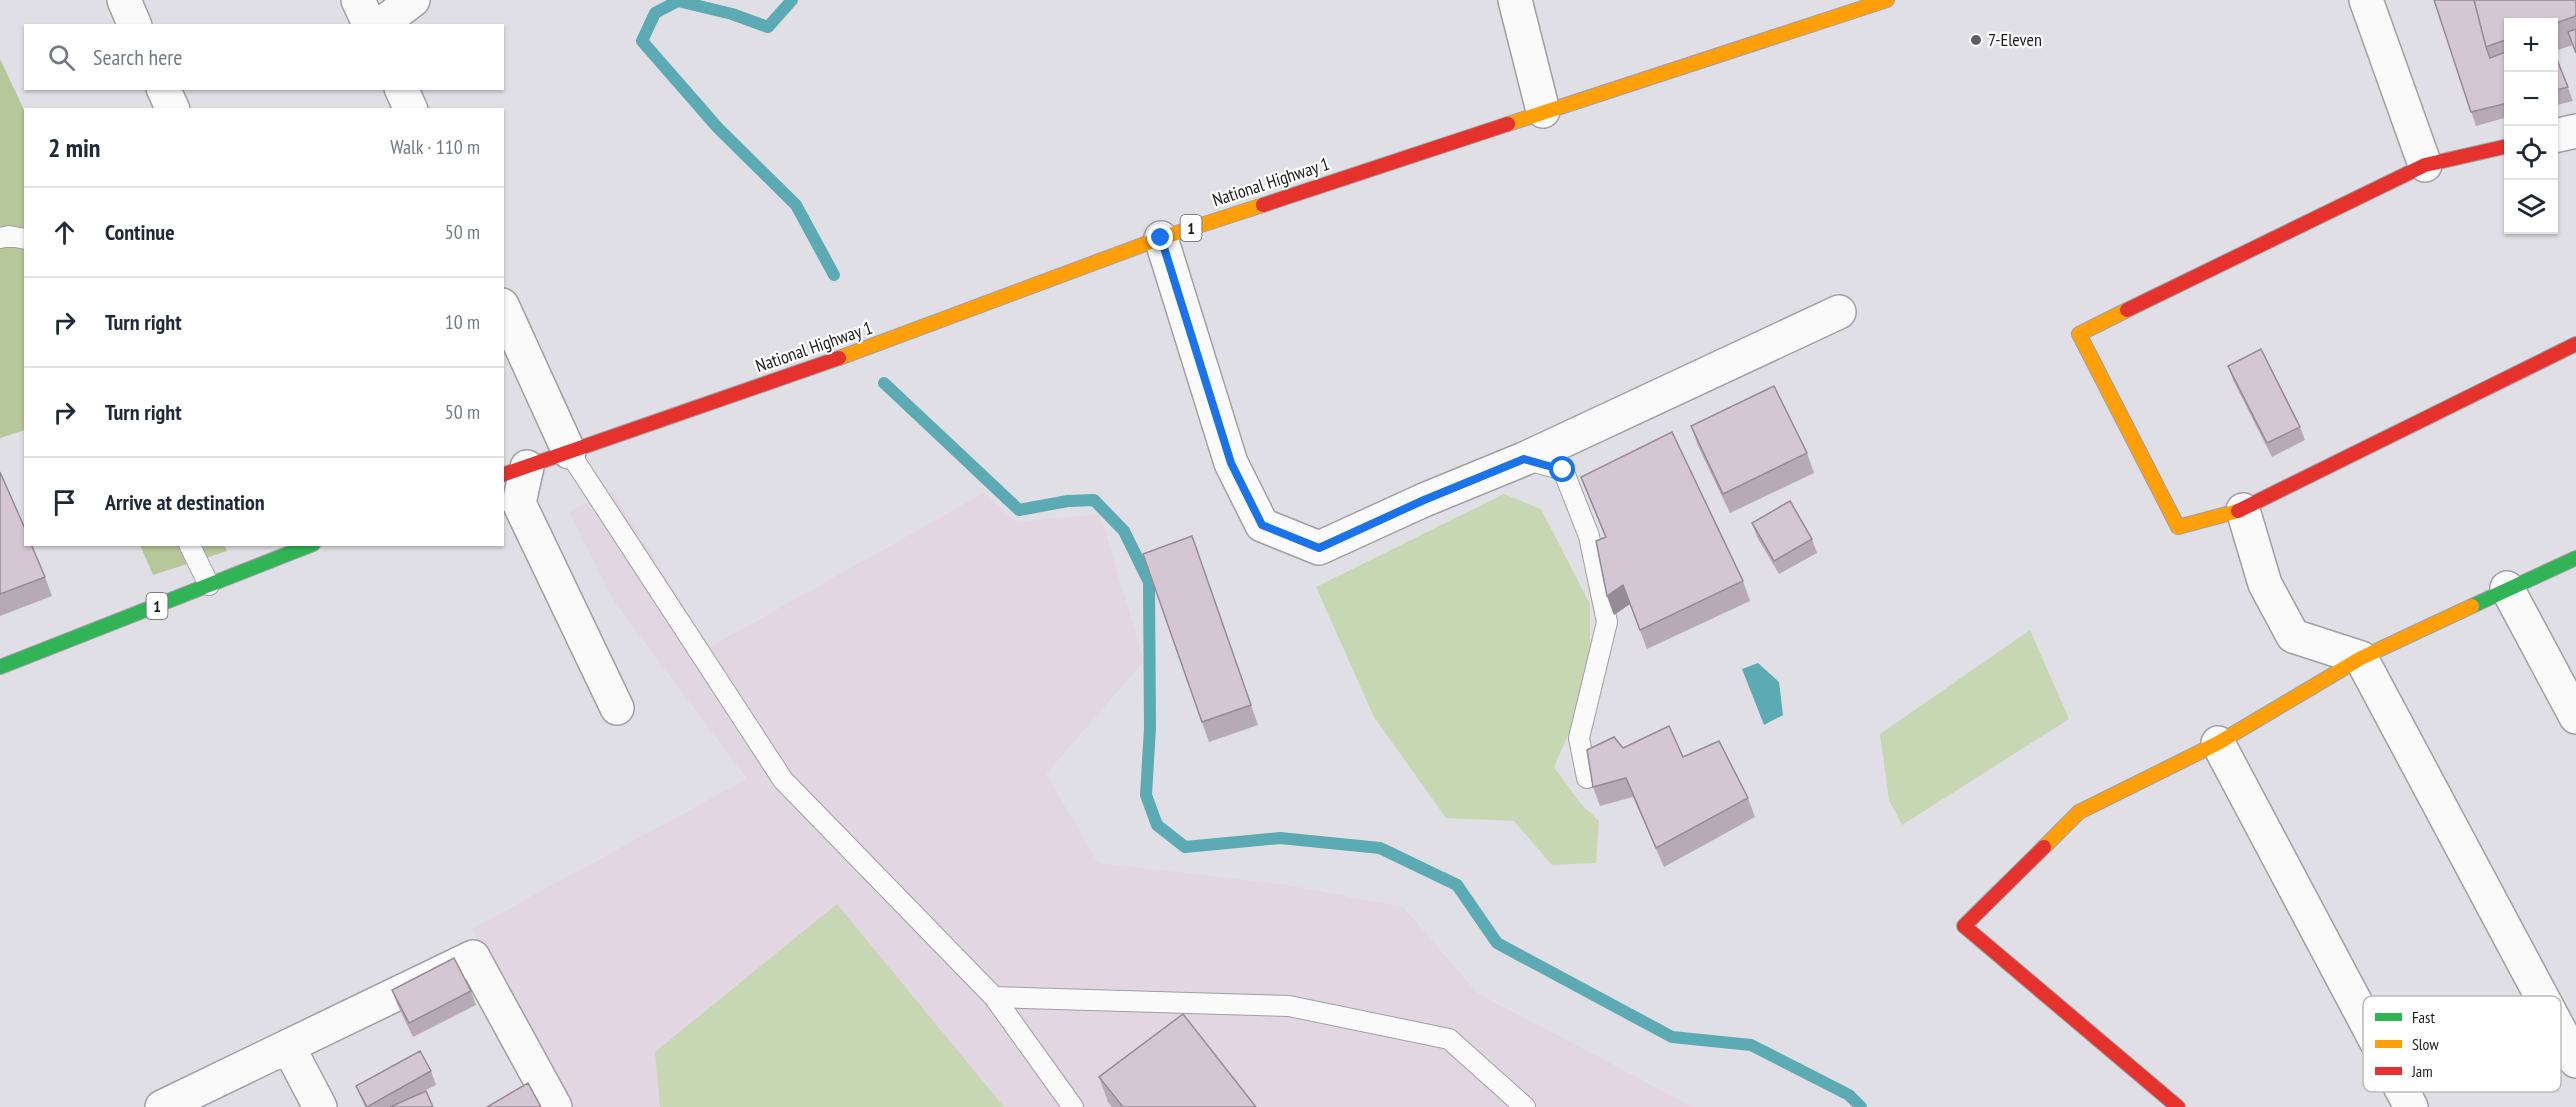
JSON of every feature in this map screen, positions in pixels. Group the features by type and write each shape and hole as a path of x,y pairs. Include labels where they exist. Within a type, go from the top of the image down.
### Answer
{"main road":[{"name":"National Highway 1","path":"515,471 881,343 1161,238 1887,0"},
{"path":"2504,147 2425,165 2079,334 2178,527 2243,510 2576,344"},
{"name":"1","path":"0,667 308,546"},
{"path":"2178,1107 1964,926 2079,812 2218,743 2361,658 2507,588 2576,558"}],"street":[{"path":"124,0 134,24"},
{"path":"358,0 369,24"},
{"path":"382,24 413,0"},
{"path":"1515,0 1543,111"},
{"path":"2366,0 2425,165"},
{"path":"165,90 172,108"},
{"path":"402,90 410,108"},
{"path":"2558,135 2576,131"},
{"path":"1161,238 1231,463 1262,525 1319,548 1424,500 1524,459 1839,312"},
{"path":"504,309 569,452"},
{"path":"515,471 519,503 617,708"},
{"path":"2243,510 2265,584 2294,636 2361,658 2541,996"},
{"path":"2507,588 2576,717"},
{"path":"2218,743 2363,1016"},
{"path":"162,1107 473,957 555,1107"},
{"path":"2561,1033 2576,1061"},
{"path":"288,1046 320,1107"},
{"path":"2403,1092 2411,1107"}],"lane":[{"path":"0,238 9,236 24,239"},
{"path":"569,452 783,780 994,997 1073,1107"},
{"path":"1524,459 1563,470 1589,536 1607,622 1579,738 1587,778"},
{"path":"190,546 209,585"},
{"path":"994,997 1289,1006 1449,1039 1525,1107"}],"shaded area":[{"path":"612,491 710,647 984,493 1016,522 1100,514 1144,661 1046,774 1098,863 1281,884 1403,907 1477,993 1693,1107 572,1107 472,929 747,779 614,602 569,511"}],"green space":[{"path":"0,59 24,110 24,430 0,438"},
{"path":"1504,494 1541,509 1590,604 1590,658 1572,726 1554,767 1581,804 1599,821 1596,863 1552,865 1514,821 1446,818 1374,717 1316,587"},
{"path":"140,546 224,546 227,551 153,575"},
{"path":"2030,630 2069,719 1902,825 1889,800 1880,734"},
{"path":"837,904 1004,1107 660,1107 655,1052"}],"water":[{"path":"1758,663 1779,682 1783,715 1764,725 1742,669"}],"building":[{"path":"2434,0 2474,0 2490,58 2504,53 2504,104 2471,112"},
{"path":"2474,0 2576,0 2576,16 2558,22 2558,18 2504,18 2504,40 2486,47"},
{"path":"2576,29 2576,53 2568,32"},
{"path":"2558,62 2568,87 2558,90"},
{"path":"2261,349 2300,427 2267,443 2228,366"},
{"path":"1774,386 1807,453 1723,494 1691,426"},
{"path":"1672,432 1743,581 1640,630 1623,585 1607,596 1596,541 1606,537 1581,477"},
{"path":"0,472 24,526 24,546 32,546 45,577 0,594"},
{"path":"1790,501 1812,539 1774,561 1752,523"},
{"path":"1192,536 1251,705 1202,722 1143,554"},
{"path":"1669,726 1683,757 1719,741 1748,798 1656,848 1626,778 1593,787 1587,750 1614,737 1623,748"},
{"path":"454,958 471,991 409,1023 392,990"},
{"path":"1183,1014 1256,1107 1123,1107 1099,1077"},
{"path":"420,1051 431,1071 367,1107 356,1086"},
{"path":"528,1083 541,1107 487,1107"},
{"path":"426,1091 433,1107 390,1107"}],"waterway":[{"path":"792,0 768,27 732,14 678,1 655,13 642,41 718,128 796,205 834,275"},
{"path":"884,383 1019,510 1068,501 1094,500 1124,531 1149,582 1150,728 1146,795 1157,825 1185,847 1280,838 1380,848 1457,885 1497,943 1672,1037 1751,1045 1849,1095 1861,1107"}],"traffic: fast":[{"path":"0,667 308,546"},
{"path":"2472,606 2576,558"}],"traffic: slow":[{"path":"1508,124 1887,0"},
{"path":"839,358 1161,238 1263,205"},
{"path":"2127,310 2079,334 2178,527 2238,511"},
{"path":"2044,847 2079,812 2218,743 2361,658 2472,606"}],"traffic: jam":[{"path":"1263,205 1508,124"},
{"path":"2127,310 2425,165 2504,147"},
{"path":"2238,511 2576,344"},
{"path":"504,474 839,358"},
{"path":"2044,847 1964,926 2178,1107"}],"place":[{"name":"7-Eleven","path":"1976,40"}],"route":[{"path":"1161,238 1231,463 1262,525 1319,548 1424,500 1524,459 1563,470"}]}
